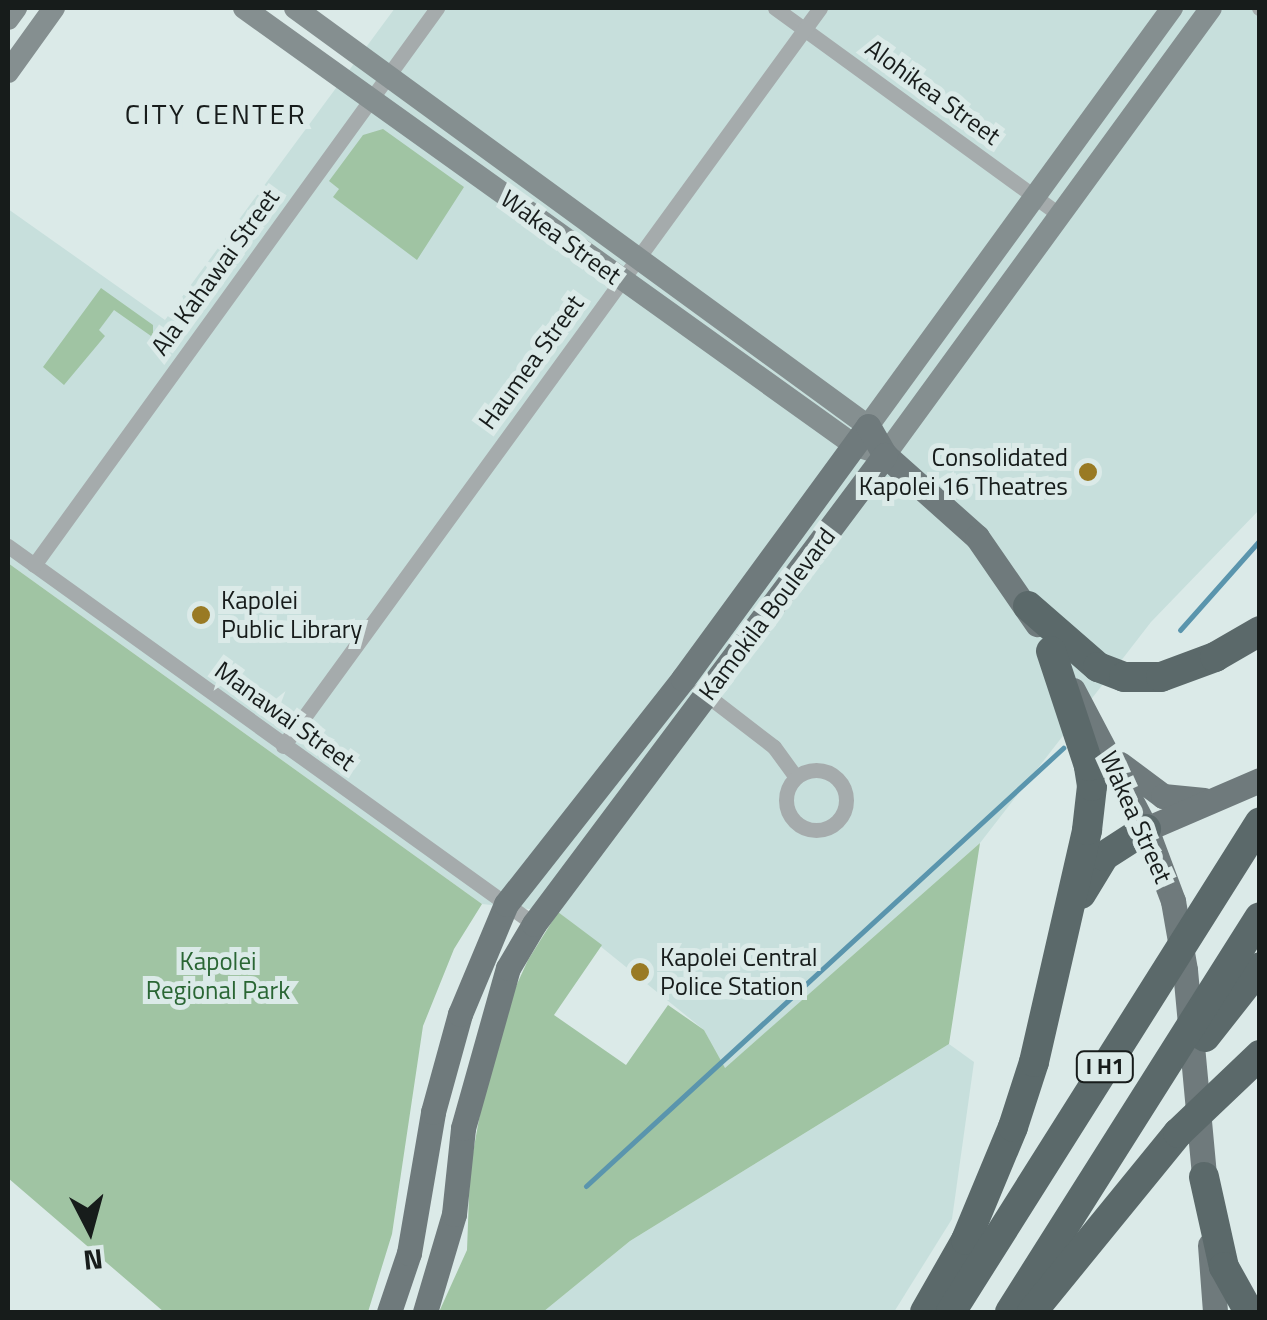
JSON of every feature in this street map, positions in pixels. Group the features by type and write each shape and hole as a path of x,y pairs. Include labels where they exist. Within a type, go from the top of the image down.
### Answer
{"highway":[{"path":"1028,606 1098,667 1124,677 1161,677 1215,657 1260,632"},
{"path":"926,1312 966,1240 1013,1126 1034,1062 1069,919 1092,786 1052,651"},
{"name":"I H1","path":"951,1312 1260,822"},
{"path":"1069,919 1104,856 1146,830"},
{"name":"I H1","path":"1010,1312 1260,917"},
{"path":"1041,1261 1260,967"},
{"path":"1032,1312 1178,1133 1260,1055"},
{"path":"1204,1176 1215,1208 1224,1267 1249,1312"}],"main road":[{"name":"Wakea Street","path":"861,436 977,537 1028,606 1146,830 1172,901 1185,970 1215,1312"},
{"name":"Kamokila Boulevard","path":"389,1312 409,1253 434,1112 460,1014 506,904 683,678 861,436"},
{"name":"Kamokila Boulevard","path":"424,1312 454,1214 463,1128 508,968 534,924 885,455"},
{"path":"1108,752 1162,796 1221,796"},
{"path":"1146,830 1260,780"}],"street":[{"path":"8,20 16,8"},
{"path":"8,72 54,8"},
{"name":"Wakea Street","path":"244,8 621,281 861,436"},
{"name":"Wakea Street","path":"295,8 638,257 861,436"},
{"name":"Ala Kahawai Street","path":"34,565 438,8"},
{"name":"Alohikea Street","path":"775,8 1061,216"},
{"name":"Haumea Street","path":"283,746 820,8"},
{"name":"Kamokila Boulevard","path":"861,436 1172,8"},
{"name":"Kamokila Boulevard","path":"885,455 1212,8"},
{"name":"Manawai Street","path":"8,546 534,924"},
{"path":"683,678 774,747 796,777"},
{"path":"814,770 838,780 846,807 836,823 818,830 794,821 786,794 796,777 814,770"}],"shaded area":[{"path":"395,8 1259,8 1259,510 1151,622 980,843 724,1069 704,1030 558,912 482,904 8,563 8,209 165,320"},
{"path":"949,1044 974,1062 952,1219 894,1312 543,1312 630,1241"}],"green space":[{"path":"383,129 464,187 417,260 333,197 339,189 329,181 363,135"},
{"path":"101,288 153,325 153,333 151,336 114,310 99,330 105,336 64,385 43,367"},
{"name":"Kapolei Regional Park","path":"8,563 482,904 454,949 423,1026 392,1234 368,1312 164,1312 8,1178"},
{"path":"980,843 949,1044 630,1241 543,1312 439,1312 467,1250 470,1169 487,1075 506,1008 528,960 558,912 602,945 554,1015 626,1065 668,1005 704,1030 725,1068"}],"waterway":[{"path":"1180,630 1260,540"},
{"path":"586,1186 1063,748"}],"place":[{"name":"Consolidated Kapolei 16 Theatres","path":"1088,472"},
{"name":"Kapolei Public Library","path":"201,615"},
{"name":"Kapolei Central Police Station","path":"640,972"}],"district":[{"name":"CITY CENTER","path":"216,114"}]}
